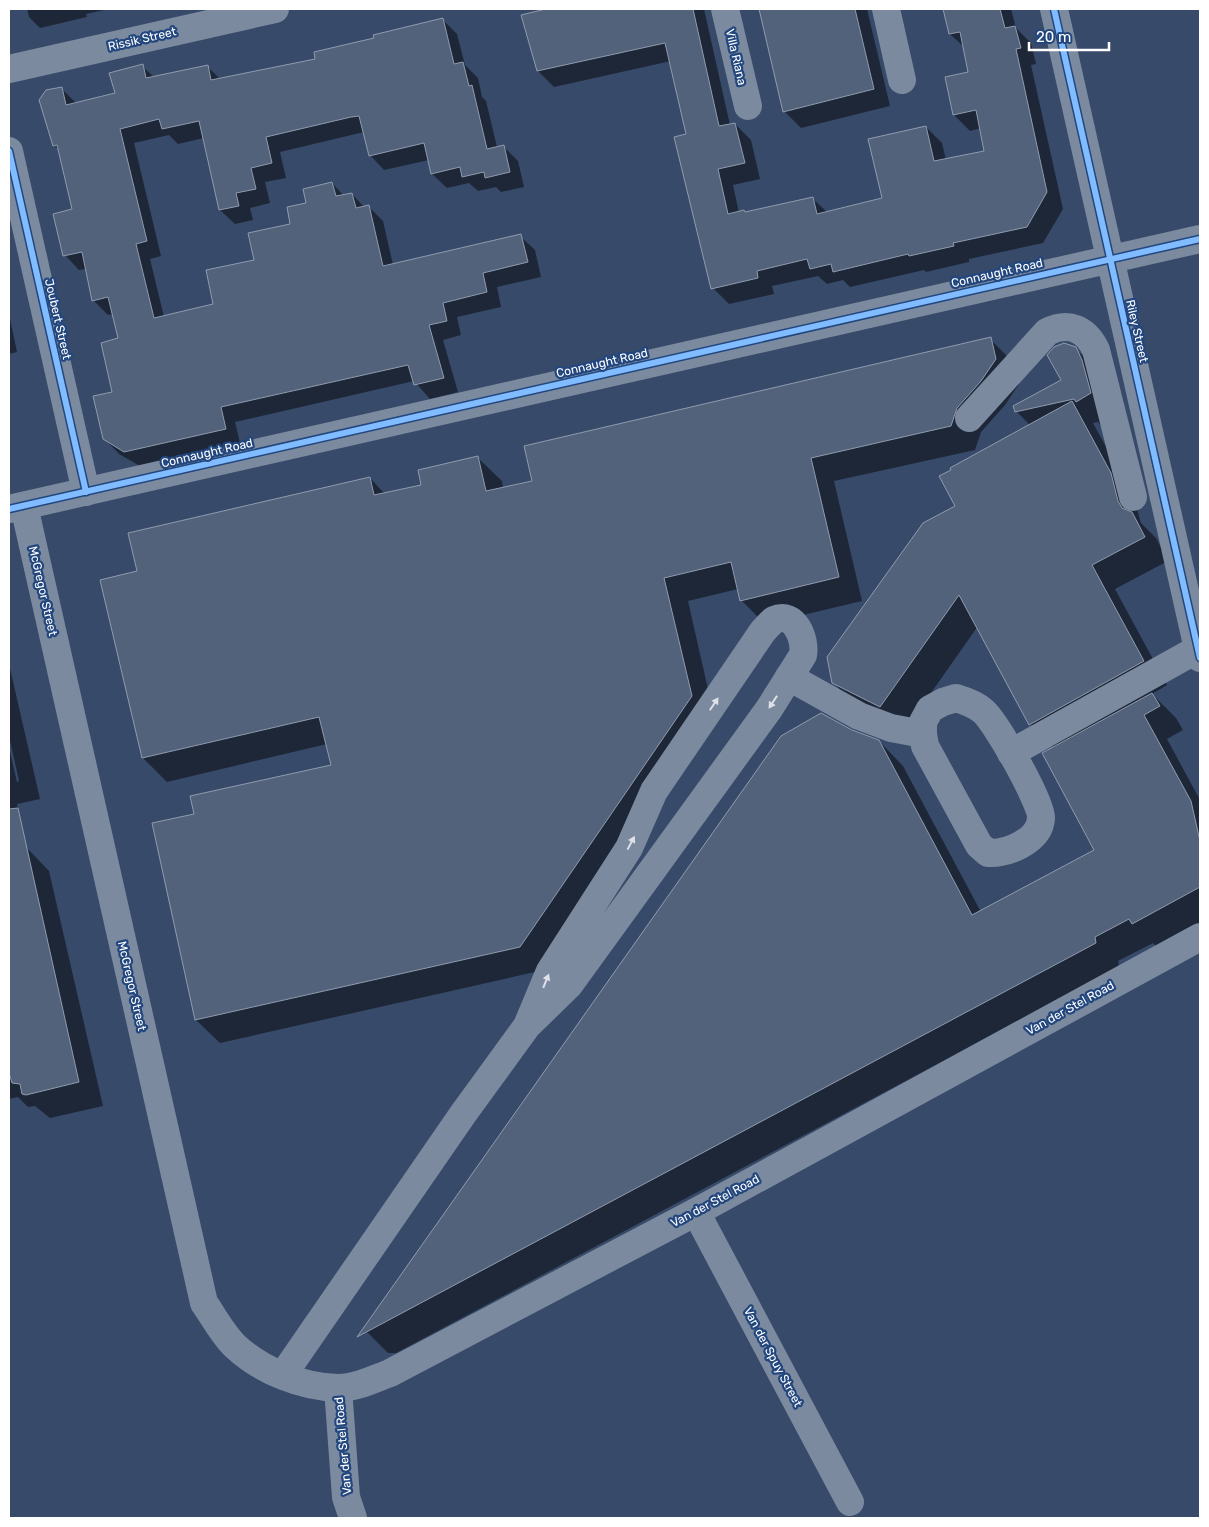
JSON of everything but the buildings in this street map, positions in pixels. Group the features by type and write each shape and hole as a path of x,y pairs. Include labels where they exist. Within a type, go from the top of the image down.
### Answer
{"street":[{"name":"Villa Riana","path":"725,9 748,106"},
{"path":"886,9 902,80"},
{"name":"Riley Street","path":"1054,9 1199,653"},
{"name":"Rissik Street","path":"9,69 267,10"},
{"name":"Joubert Street","path":"9,151 86,492"},
{"name":"Connaught Road","path":"16,508 1200,239"},
{"path":"969,418 1047,332 1058,327 1070,327 1085,333 1096,350 1133,497"},
{"path":"1121,448 1151,442"},
{"name":"McGregor Street","path":"16,508 204,1303 235,1346 260,1366 282,1376 338,1388"},
{"path":"282,1376 463,1114 527,1026 569,986 769,708 803,655 806,645 802,634 795,625 781,619 773,621 763,631 654,791 629,848 550,972 527,1026"},
{"path":"1011,753 1199,653"},
{"path":"789,677 859,716 891,728 923,734"},
{"path":"956,698 970,702 984,712 1011,753 1040,808 1041,819 1039,828 1023,842 1008,851 988,852 979,845 925,746 923,734 923,722 930,709 943,702 956,698"},
{"name":"Van der Stel Road","path":"352,1518 346,1498 338,1388 358,1385 390,1373 696,1212 1200,937"},
{"name":"Van der Spuy Street","path":"696,1212 850,1502"}],"cycle path":[{"path":"1054,9 1200,658"},
{"path":"9,151 86,492"},
{"path":"9,509 1200,239"}]}
